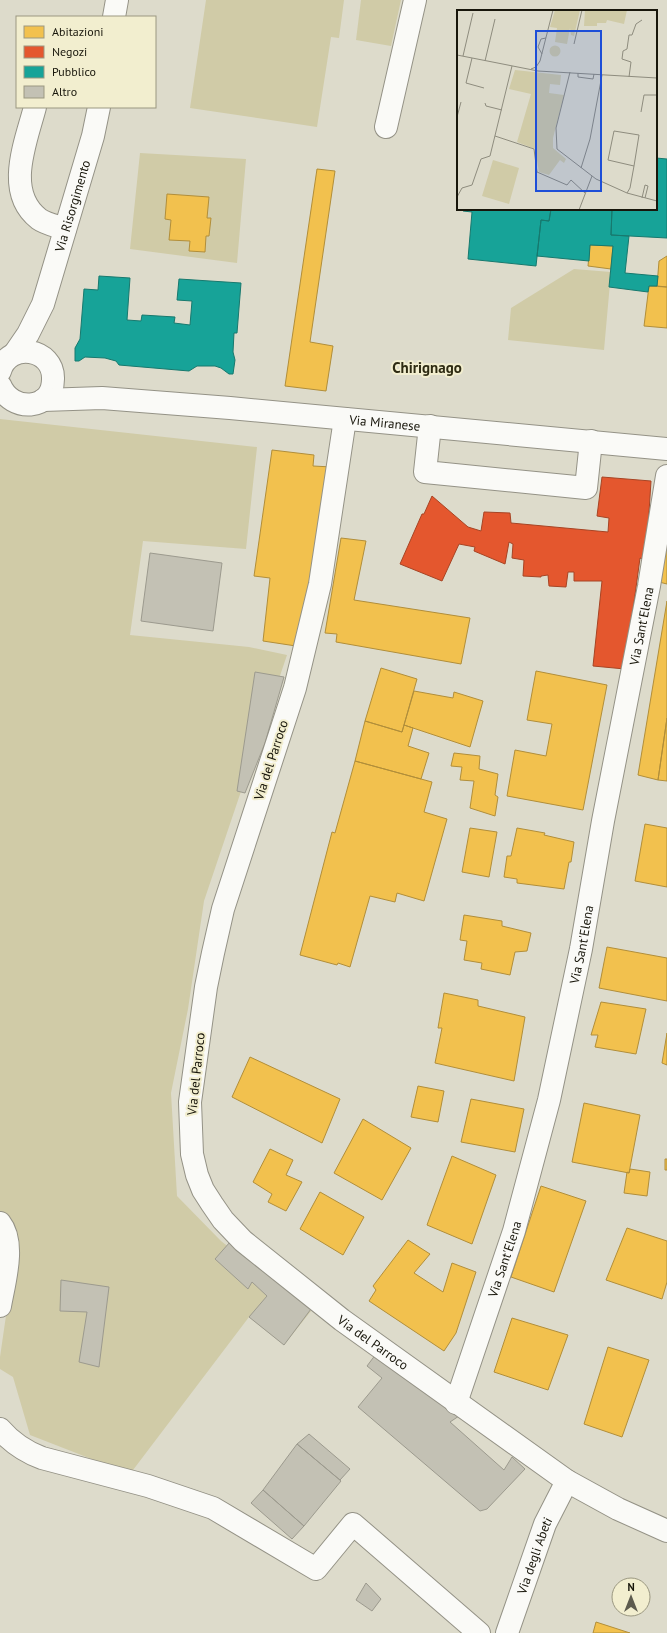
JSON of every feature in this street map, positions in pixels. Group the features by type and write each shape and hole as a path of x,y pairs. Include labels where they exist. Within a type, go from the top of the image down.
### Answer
{"street":[{"path":"114,16 117,0"},
{"path":"386,126 415,0"},
{"path":"35,108 20,165 20,189 29,208 37,217 65,229"},
{"name":"Via Risorgimento","path":"15,353 28,334 43,304 93,136 99,108"},
{"name":"Via Risorgimento","path":"43,304 42,336 49,366"},
{"name":"Via Miranese","path":"15,353 28,351 40,355 67,384 102,398"},
{"path":"0,370 5,362 15,353"},
{"path":"43,400 53,385 49,366"},
{"name":"Via Miranese","path":"3,395 23,405 34,404 43,400 102,398 430,426 485,433 591,441 667,449"},
{"name":"Via del Parroco","path":"346,419 320,584 295,688 223,909 206,987 190,1102 192,1154 197,1175 203,1190 223,1220 242,1241 314,1297 456,1403 567,1481 618,1509 667,1531"},
{"path":"430,426 425,472 586,488 591,441"},
{"name":"Via Sant'Elena","path":"456,1403 514,1231 550,1100 581,949 602,821 649,586 667,476"},
{"path":"0,1223 5,1230 8,1254 0,1306"},
{"path":"0,1429 13,1442 35,1455 148,1486 213,1508 316,1569 353,1524 479,1633"},
{"name":"Via degli Abeti","path":"507,1633 545,1524 567,1481"}],"shaded area":[{"path":"206,0 344,0 339,38 331,37 317,127 190,108"},
{"path":"361,0 401,0 391,46 356,40"},
{"path":"140,153 246,159 237,263 130,249"},
{"path":"574,269 611,272 604,350 508,340 511,308"},
{"path":"0,419 257,447 246,549 143,541 130,635 249,647 287,655 204,901 188,1009 171,1093 177,1196 221,1241 311,1311 284,1345 249,1317 130,1474 30,1435 13,1377 0,1369 0,1357 16,1247 9,1221 0,1212"}],"building: Abitazioni":[{"path":"317,169 335,171 310,342 333,346 326,391 285,386"},
{"path":"167,194 209,197 207,218 211,218 209,236 206,236 205,252 189,251 190,241 169,240 171,220 165,219"},
{"path":"590,245 613,246 611,269 588,266"},
{"path":"667,256 667,287 657,286 659,261"},
{"path":"649,286 667,287 667,328 644,326"},
{"path":"272,450 314,455 313,466 332,467 319,554 296,646 263,641 270,578 254,576"},
{"path":"667,527 667,584 655,581"},
{"path":"341,538 366,541 354,600 470,618 461,664 336,642 337,634 325,633"},
{"path":"667,601 667,718 658,780 638,775"},
{"path":"381,668 417,679 402,732 365,721"},
{"path":"536,671 607,685 583,810 507,796 515,750 546,756 552,724 527,720"},
{"path":"414,691 453,698 454,692 483,701 470,747 404,725"},
{"path":"667,718 667,781 658,780"},
{"path":"365,721 402,732 404,725 413,728 408,746 429,753 421,779 355,761"},
{"path":"454,753 480,756 479,769 498,774 495,795 498,797 495,816 470,808 474,781 460,780 462,767 451,766"},
{"path":"355,761 432,782 424,812 447,819 424,901 397,893 395,902 370,896 350,967 300,955 332,832 335,833"},
{"path":"645,824 667,828 667,887 635,881"},
{"path":"470,828 497,832 489,877 462,872"},
{"path":"517,828 545,833 544,835 574,842 571,862 569,862 564,889 517,883 517,879 504,877 507,856 511,856"},
{"path":"464,915 502,921 502,926 531,933 527,951 515,952 510,975 481,969 482,963 464,960 467,941 460,940"},
{"path":"607,947 667,958 667,1001 599,988"},
{"path":"444,993 478,1000 478,1006 525,1017 514,1081 435,1063 442,1028 438,1028"},
{"path":"601,1002 646,1009 636,1054 595,1047 598,1035 591,1035"},
{"path":"667,1033 667,1065 662,1063"},
{"path":"250,1057 340,1099 322,1143 232,1097"},
{"path":"418,1086 444,1091 438,1122 411,1117"},
{"path":"471,1099 524,1109 515,1152 461,1142"},
{"path":"584,1103 640,1115 629,1173 572,1162"},
{"path":"363,1119 411,1148 382,1200 334,1173"},
{"path":"270,1149 293,1160 286,1175 302,1182 286,1211 268,1202 272,1194 253,1182"},
{"path":"452,1156 496,1175 472,1244 427,1225"},
{"path":"665,1159 667,1159 667,1170 665,1170"},
{"path":"630,1169 650,1172 647,1196 624,1193 627,1172 629,1173"},
{"path":"541,1186 586,1201 554,1292 511,1277"},
{"path":"320,1192 364,1217 343,1255 300,1229"},
{"path":"627,1228 667,1241 667,1282 662,1299 606,1280"},
{"path":"408,1240 430,1254 414,1273 443,1292 452,1263 476,1272 456,1333 444,1351 369,1301 376,1290 373,1286"},
{"path":"512,1318 568,1335 548,1390 494,1372"},
{"path":"608,1347 649,1360 622,1437 584,1424"},
{"path":"596,1622 630,1633 593,1633"}],"building: Negozi":[{"path":"602,477 651,481 646,560 640,558 625,669 593,666 602,581 574,581 574,572 568,572 566,587 549,586 548,575 541,577 523,576 524,560 512,558 513,544 509,542 505,564 474,551 475,547 459,544 442,581 400,564 422,514 424,514 432,496 468,527 481,531 484,512 510,513 511,523 608,532 609,518 597,516"}],"building: Pubblico":[{"path":"657,158 667,159 667,238 611,235 612,210 657,210"},
{"path":"551,210 549,221 541,220 536,266 468,259 472,212 463,211"},
{"path":"551,210 612,210 611,235 629,236 625,273 658,276 657,286 649,286 648,292 609,287 613,246 590,245 589,261 537,256 541,220 549,221"},
{"path":"99,276 130,278 127,320 141,321 142,315 175,317 174,323 190,325 192,301 177,300 179,279 241,283 237,333 234,333 233,352 235,360 233,374 229,374 221,368 215,366 197,366 189,371 119,365 116,361 105,358 85,357 79,361 75,361 75,348 80,339 84,289 98,290"}],"building: Altro":[{"path":"150,553 222,563 213,631 141,621"},
{"path":"255,672 284,677 265,743 245,793 237,791"},
{"path":"230,1242 314,1305 284,1345 249,1317 267,1296 252,1282 248,1289 215,1259"},
{"path":"61,1280 109,1287 99,1367 79,1362 87,1312 60,1311"},
{"path":"376,1354 459,1416 450,1422 504,1470 512,1457 525,1469 487,1509 480,1511 358,1407 382,1378 367,1366"},
{"path":"309,1434 350,1469 340,1480 297,1444"},
{"path":"297,1444 341,1481 304,1526 263,1490"},
{"path":"263,1490 304,1526 292,1539 251,1503"},
{"path":"366,1583 381,1599 372,1611 356,1600"}],"district":[{"name":"Chirignago","path":"427,367"}]}
